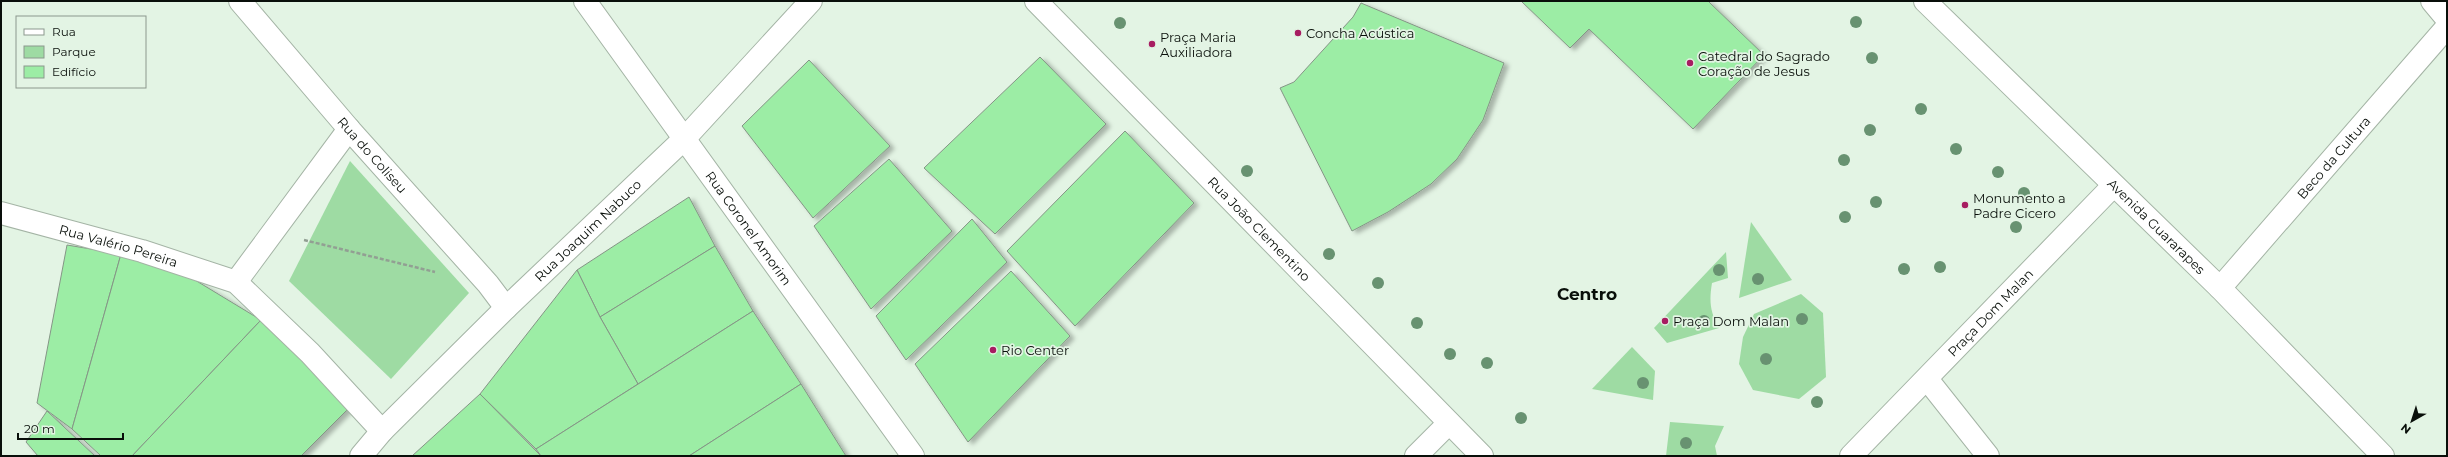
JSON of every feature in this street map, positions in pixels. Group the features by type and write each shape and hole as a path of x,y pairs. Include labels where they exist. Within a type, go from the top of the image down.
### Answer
{"street":[{"name":"Rua do Coliseu","path":"240,1 349,129 488,284 506,308"},
{"name":"Rua Coronel Amorim","path":"585,1 913,456"},
{"name":"Rua Joaquim Nabuco","path":"361,456 382,430 506,308 685,138 811,1"},
{"name":"Rua João Clementino","path":"1036,1 1482,456"},
{"name":"Avenida Guararapes","path":"1925,1 2220,288 2383,456"},
{"name":"Beco da Cultura","path":"2220,288 2443,13"},
{"path":"236,282 349,129"},
{"name":"Praça Dom Malan","path":"1851,456 2114,186"},
{"name":"Rua Valério Pereira","path":"1,213 142,250 236,282 310,353 382,430"},
{"path":"1927,379 1988,456"},
{"path":"1416,456 1449,423"}],"path":[{"path":"272,233 442,273"}],"green space":[{"path":"350,161 469,293 391,379 289,281"},
{"path":"1751,222 1792,280 1739,298"},
{"path":"1726,252 1728,278 1712,283 1711,289 1712,311 1719,328 1667,343 1654,328"},
{"path":"1801,294 1823,313 1826,377 1799,399 1753,390 1739,364 1743,337 1754,314"},
{"path":"1632,347 1655,371 1653,400 1592,389"},
{"path":"1670,422 1724,426 1715,446 1717,456 1666,456"}],"building":[{"name":"Catedral do Sagrado Coração de Jesus","path":"1521,1 1708,1 1764,55 1693,129 1589,29 1570,48"},
{"path":"1361,3 1504,63 1483,120 1457,159 1431,184 1388,212 1352,231 1280,88 1294,82 1353,17"},
{"path":"1040,57 1106,124 995,234 924,168"},
{"path":"809,60 890,146 813,218 742,126"},
{"path":"1125,131 1194,203 1075,326 1007,251"},
{"path":"889,159 952,231 871,309 814,226"},
{"path":"689,197 715,246 600,317 577,270"},
{"path":"972,219 1007,262 906,360 876,316"},
{"path":"67,245 121,254 72,429 37,403"},
{"path":"715,246 753,311 638,384 600,317"},
{"path":"121,254 190,277 261,320 132,456 101,456 72,429"},
{"path":"577,270 600,317 638,384 536,449 480,394"},
{"name":"Rio Center","path":"1011,271 1070,336 968,442 915,364"},
{"path":"753,311 801,384 689,456 541,456 536,449"},
{"path":"261,320 351,406 301,456 132,456"},
{"path":"801,384 846,456 689,456"},
{"path":"480,394 541,456 412,456"},
{"path":"47,411 95,456 38,456 26,442"}],"place":[{"name":"Concha Acústica","path":"1298,33"},
{"name":"Praça Maria Auxiliadora","path":"1152,44"},
{"name":"Catedral do Sagrado Coração de Jesus","path":"1690,63"},
{"name":"Monumento a Padre Cicero","path":"1965,205"},
{"name":"Praça Dom Malan","path":"1665,321"},
{"name":"Rio Center","path":"993,350"}],"district":[{"name":"Centro","path":"1587,294"}]}
